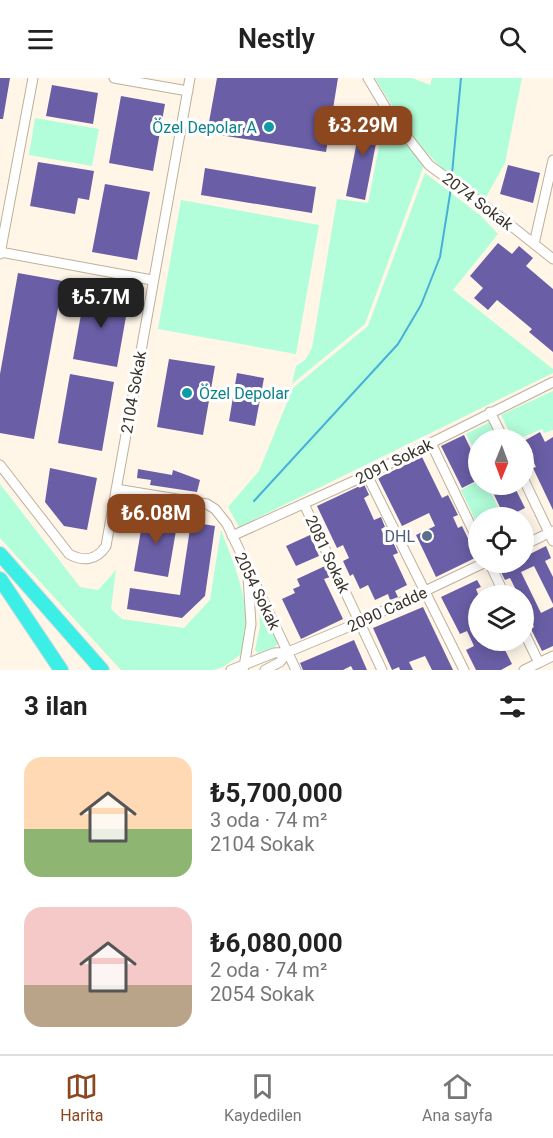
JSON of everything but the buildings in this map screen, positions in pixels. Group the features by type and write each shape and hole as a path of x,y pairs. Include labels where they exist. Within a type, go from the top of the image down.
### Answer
{"highway":[{"path":"0,554 102,670"},
{"path":"0,579 61,670"}],"street":[{"path":"33,78 0,253 152,280"},
{"path":"114,78 188,91"},
{"name":"2104 Sokak","path":"0,465 69,554 83,560 99,555 106,546 190,78"},
{"name":"2074 Sokak","path":"368,78 390,115 429,165 553,259"},
{"path":"534,244 553,160"},
{"name":"2091 Sokak","path":"232,536 367,475 553,382"},
{"path":"490,412 498,429"},
{"path":"431,443 468,519"},
{"path":"367,475 464,670"},
{"name":"2054 Sokak","path":"116,489 207,504 223,517 295,669"},
{"path":"532,495 552,535 534,541"},
{"name":"2081 Sokak","path":"304,504 382,670"},
{"path":"244,668 251,624 251,596 247,568"},
{"name":"2090 Cadde","path":"231,670 244,668 274,653 288,652 360,622 468,571"},
{"path":"533,651 539,663"},
{"name":"2090 Cadde","path":"265,670 280,662 288,652"},
{"path":"524,670 553,656"}],"green space":[{"path":"375,78 412,78 430,85 432,78 522,78 505,163 485,199 447,172 416,140"},
{"path":"35,118 99,129 92,166 29,155"},
{"path":"384,121 424,165 365,324 292,384 296,366 305,360 312,348 337,199 368,203"},
{"path":"425,173 481,216 498,234 453,290 553,369 553,373 239,527 228,507 259,471 293,388 368,326"},
{"path":"181,200 319,225 296,354 158,329"},
{"path":"553,391 553,430 544,433 542,429 534,432 534,429 508,429 501,415"},
{"path":"490,422 494,429 476,429"},
{"path":"0,484 80,587 98,590 116,570 111,609 122,619 184,628 210,600 221,530 238,576 245,608 246,623 240,655 223,667 213,670 121,670 0,538"},
{"path":"468,486 468,495 492,495 498,507 469,507 461,490"},
{"path":"259,604 279,642 275,647 258,653 255,650 260,627"}],"waterway":[{"path":"452,174 461,78"},
{"path":"254,501 398,344 421,305 440,257 451,188"}],"place":[{"name":"Özel Depolar A","path":"269,127"},
{"name":"Özel Depolar","path":"187,393"},
{"name":"DHL","path":"427,536"}]}
